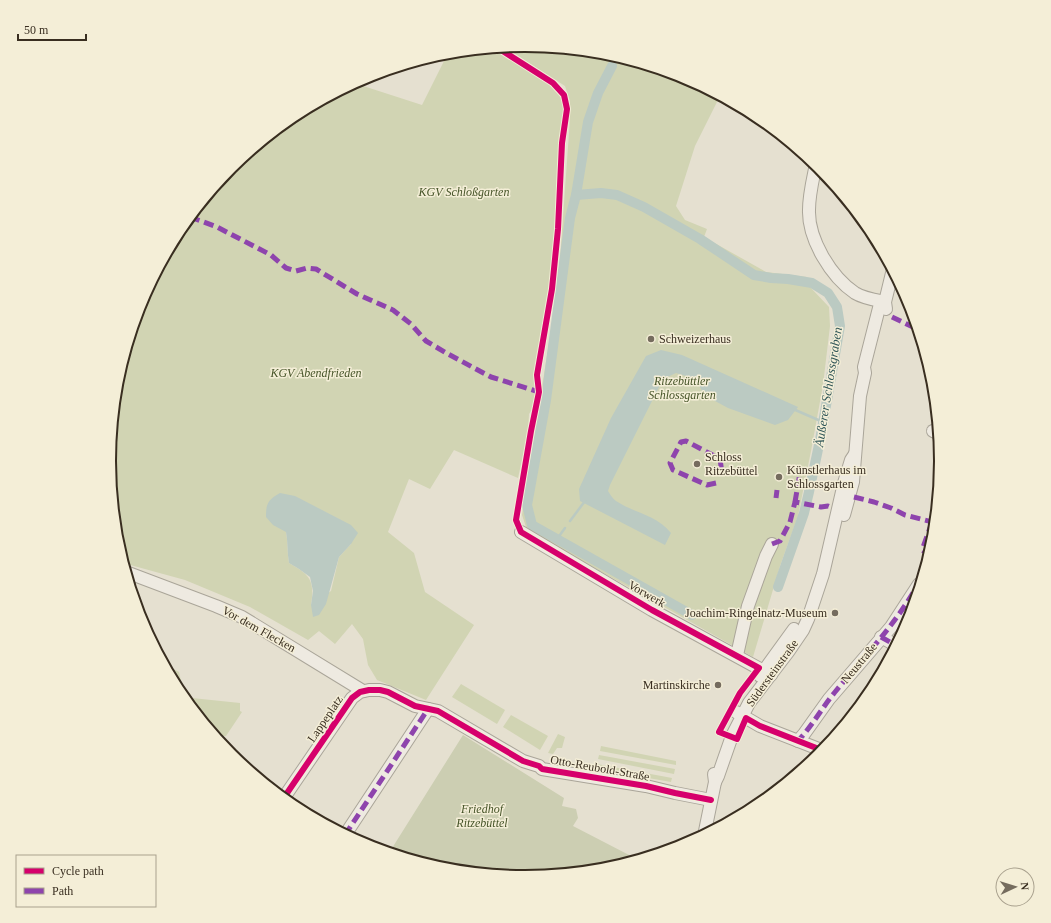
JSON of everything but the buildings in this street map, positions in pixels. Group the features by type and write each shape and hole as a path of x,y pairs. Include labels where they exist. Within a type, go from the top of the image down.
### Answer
{"street":[{"path":"814,171 808,209 816,244 830,269 844,284 856,294 885,302"},
{"name":"Südersteinstraße","path":"705,830 715,782 715,766 720,745 739,714 747,692 767,672 798,622 811,608 823,574 845,480 851,460 855,454 860,396 865,373 869,369 879,338 886,309 885,302 891,277"},
{"name":"Vorwerk","path":"521,532 652,610 767,672"},
{"path":"737,656 748,606 766,556 772,544"},
{"name":"Vor dem Flecken","path":"132,574 242,617 363,691"},
{"name":"Neustraße","path":"798,741 826,704 891,627 913,593"},
{"path":"882,636 893,643"},
{"path":"348,831 428,709 415,706 386,691 376,689 363,691"},
{"name":"Lappeplatz","path":"287,794 309,763 349,701 363,691"},
{"name":"Otto-Reubold-Straße","path":"428,709 438,711 523,761 539,766 542,769 646,786 711,800"},
{"path":"739,714 760,726 817,748"}],"green space":[{"name":"Ritzebüttler Schlossgarten","path":"513,52 552,53 579,56 631,66 682,83 718,100 695,146 676,206 685,220 707,229 704,237 766,272 807,277 811,288 829,307 830,326 823,385 798,516 780,566 753,657 527,530 522,515 555,304 560,259 570,119 570,101 565,86"},
{"path":"505,53 553,83 564,95 567,109 562,143 556,256 552,289 537,375 539,392 536,403 529,414 528,432 518,478 454,450 430,489 409,479 388,532 414,553 425,592 474,625 426,700 377,680 368,665 363,639 352,624 335,644 319,631 308,640 250,607 185,580 129,565 120,515 116,462 117,435 124,382 130,356 147,305 158,280 185,234 218,191 255,154 276,137 321,107 363,86 422,105 444,60","holes":["323,511 342,521 351,544 339,557 331,591 311,605 312,590 309,579 302,571 289,563 286,532"]},
{"path":"173,669 179,672 182,683"},
{"path":"461,684 505,710 497,724 452,697"},
{"path":"187,692 190,693 192,698 240,703 240,711 242,712 226,736 221,735 218,732"},
{"path":"511,715 548,736 540,750 503,727"},
{"path":"558,734 565,737 562,748 557,748 553,754 548,753"},
{"name":"Friedhof Ritzebüttel","path":"463,735 564,798 562,806 576,809 578,818 573,826 631,856 605,863 579,867 526,871 499,870 446,863 392,848"},
{"path":"601,746 676,761 676,765 600,751"},
{"path":"599,755 675,769 674,774 598,759"},
{"path":"597,764 672,778 671,782 597,769"}],"shaded area":[{"path":"661,350 682,355 798,407 788,420 775,425 728,408 704,395 696,379 676,373 663,379 608,491 616,501 630,509 652,518 665,527 671,533 665,545 580,501 579,489 611,418 646,356"},
{"path":"280,493 295,496 351,525 358,533 351,544 339,557 326,604 319,615 313,617 311,605 313,591 310,577 289,563 286,532 273,525 266,517 268,502"}],"waterway":[{"name":"Äußerer Schlossgraben","path":"612,66 598,93 588,122 576,195 601,193 617,195 644,207 700,239 754,275 812,283 828,293 837,307 840,326 820,440 804,513 778,587"},
{"name":"Äußerer Schlossgraben","path":"576,195 570,218 546,400 527,505 532,525 692,615"},
{"path":"793,409 823,422"},
{"name":"Äußerer Schlossgraben","path":"570,521 585,501"},
{"name":"Äußerer Schlossgraben","path":"557,539 565,528"}],"marked path":[{"path":"196,219 217,227 271,255 286,268 296,271 307,268 316,269 357,294 393,310 411,324 426,341 448,354 491,377 539,392"},
{"path":"892,317 912,327"},
{"path":"716,483 707,485 673,470 670,463 681,442 686,441 720,459 722,473"},
{"path":"795,502 800,473"},
{"path":"776,498 777,490"},
{"path":"854,497 874,502 905,515 930,521"},
{"path":"772,544 780,541 790,522 795,502 833,508"},
{"path":"925,552 922,550 928,533"},
{"path":"800,742 798,741 830,698 886,632 914,591"},
{"path":"881,637 893,644"},
{"path":"348,831 428,709"}],"cycle path":[{"path":"505,53 553,83 564,95 567,109 562,143 558,229 552,289 537,375 539,392 516,520 521,532 652,610 759,668 740,693 719,732 737,739 746,718 760,726 817,748"},
{"path":"287,794 352,698 360,692 380,690 388,692 415,706 438,711 523,761 539,766 542,769 646,786 711,800"}],"place":[{"name":"Schweizerhaus","path":"651,339"},
{"name":"Schloss Ritzebüttel","path":"697,464"},
{"name":"Künstlerhaus im Schlossgarten","path":"779,477"},
{"name":"Joachim-Ringelnatz-Museum","path":"835,613"},
{"name":"Martinskirche","path":"718,685"}],"park label":[{"name":"KGV Schloßgarten","path":"464,192"},
{"name":"KGV Abendfrieden","path":"316,373"}]}
